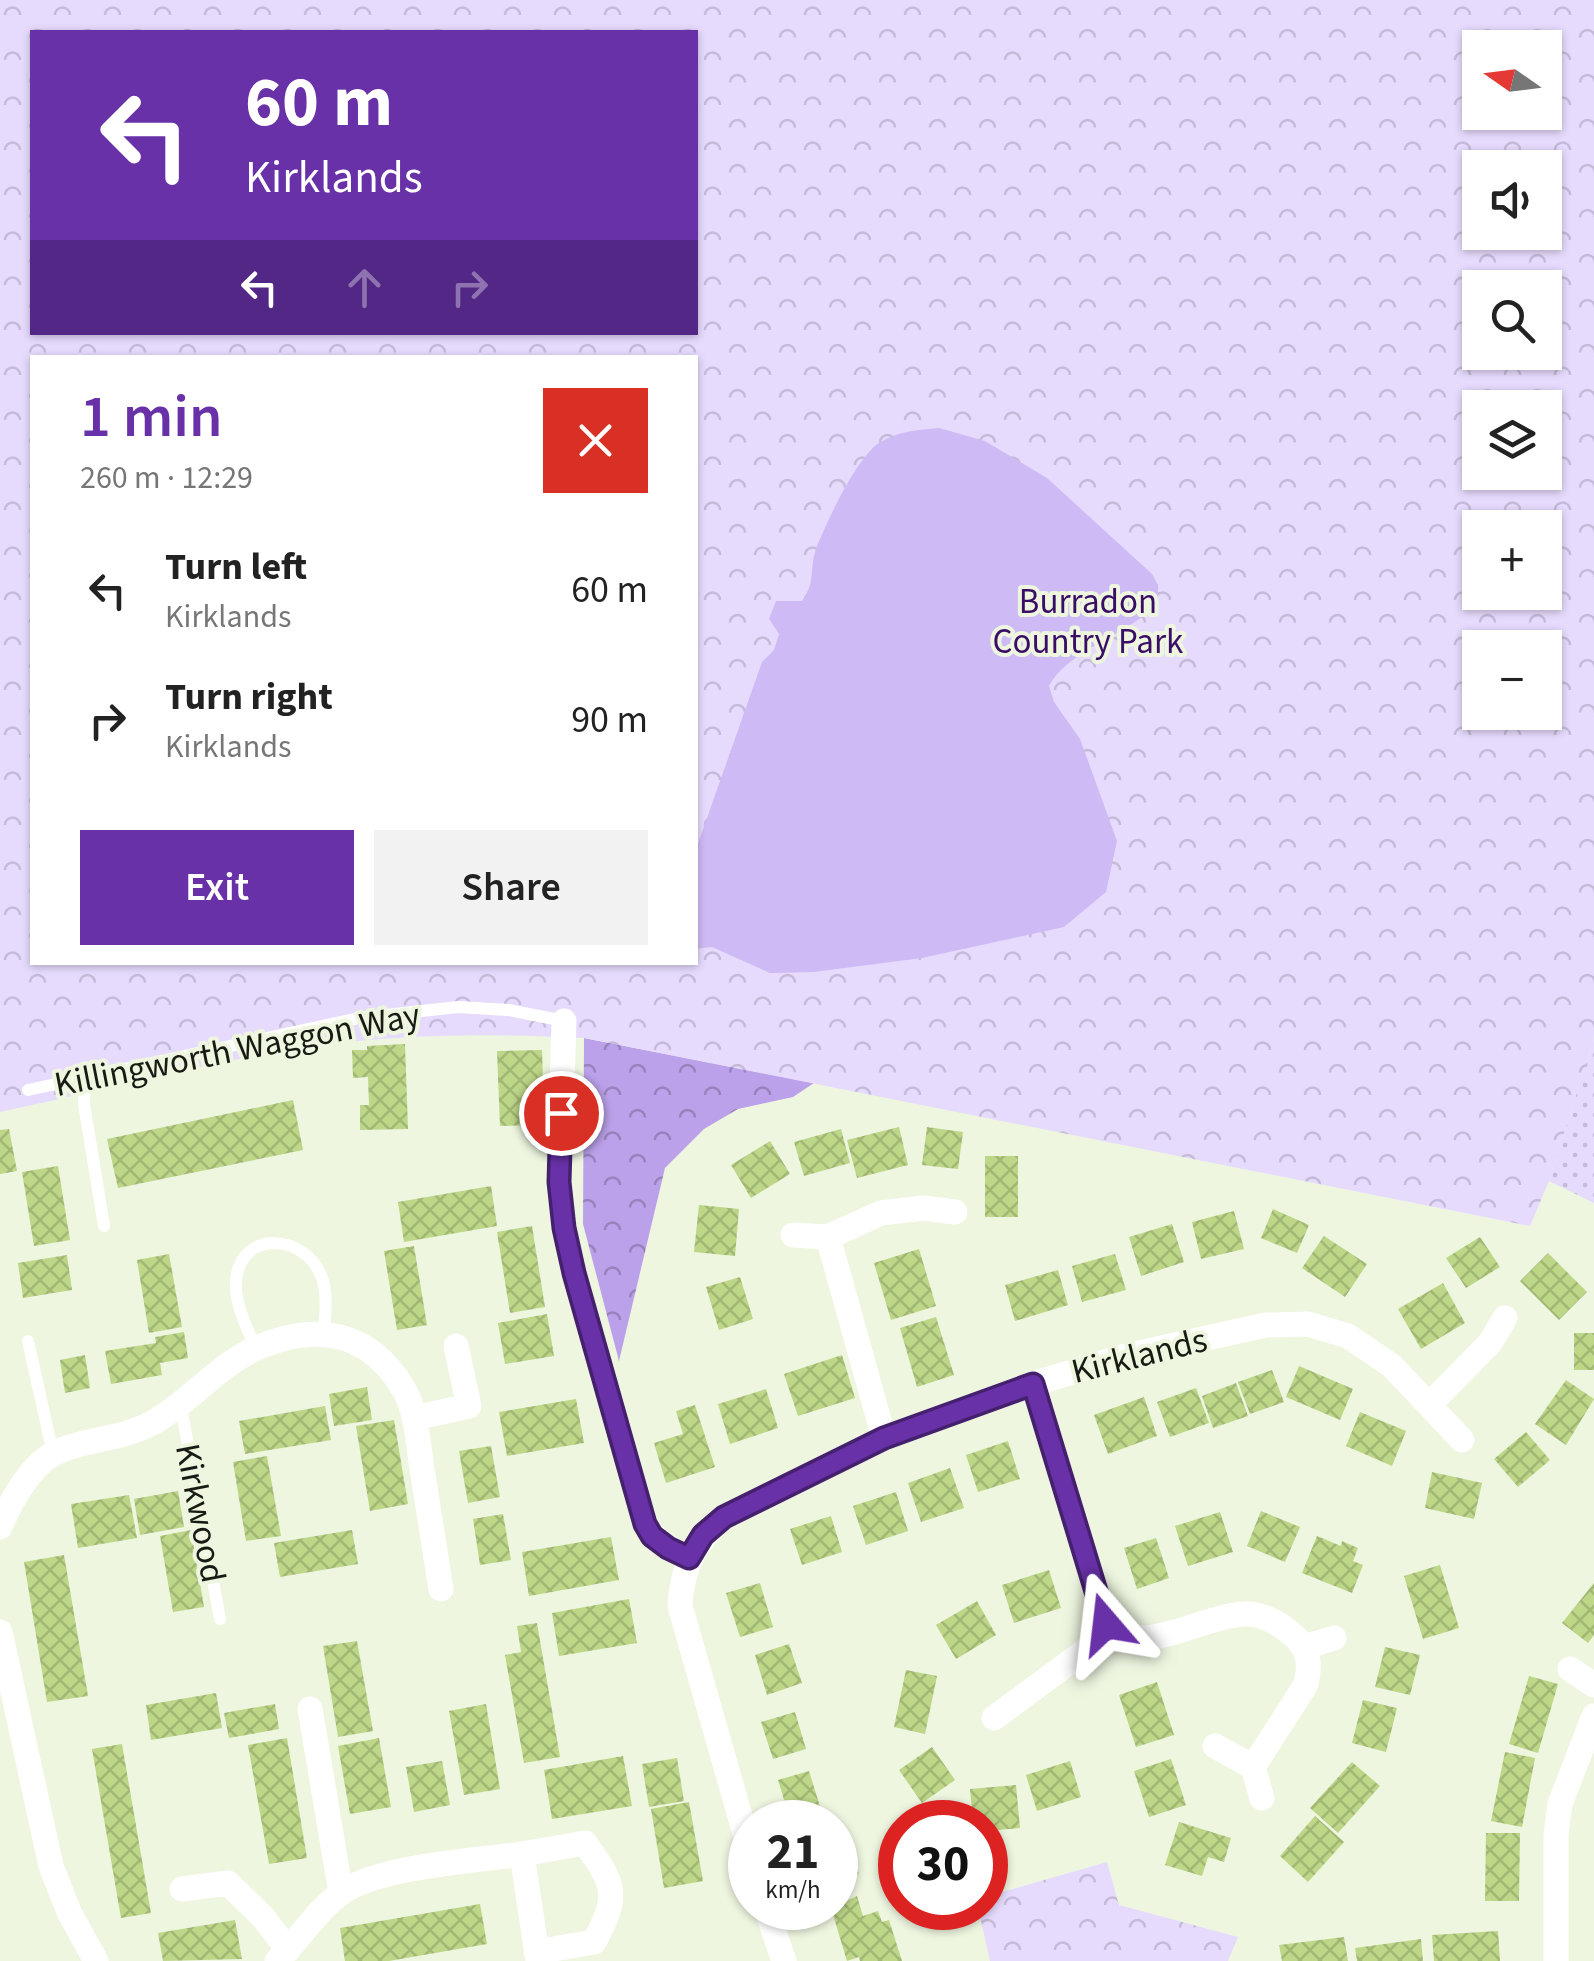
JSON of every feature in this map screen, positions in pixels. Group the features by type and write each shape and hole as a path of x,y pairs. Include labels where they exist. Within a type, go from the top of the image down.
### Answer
{"street":[{"path":"564,1021 559,1182 574,1273 645,1524 652,1536 689,1558"},
{"path":"793,1235 828,1237 881,1213 923,1208 955,1212"},
{"path":"828,1237 884,1438"},
{"path":"1430,1404 1490,1343 1505,1318"},
{"name":"Kirklands","path":"735,1800 680,1606 681,1580 689,1558 703,1535 724,1517 884,1438 1033,1384 1120,1357 1238,1330 1288,1323 1327,1328 1348,1336 1392,1366 1462,1440"},
{"path":"324,1332 356,1343 383,1362 404,1390 414,1418 441,1590"},
{"name":"Kirkwood","path":"53,1454 114,1439 147,1426 181,1406 229,1364 255,1348 324,1332"},
{"path":"414,1418 469,1406 456,1346"},
{"path":"1033,1384 1102,1611 1112,1630 1120,1636 1143,1638 1248,1614 1279,1624 1305,1647 1309,1673 1305,1686 1253,1767"},
{"path":"0,1527 18,1492 53,1454"},
{"path":"994,1718 1112,1630"},
{"path":"0,1632 51,1866 69,1912 96,1961"},
{"path":"1305,1647 1334,1638"},
{"path":"1570,1670 1594,1685"},
{"path":"310,1709 341,1894"},
{"path":"1556,1961 1556,1835 1560,1804 1594,1716"},
{"path":"1215,1746 1253,1767 1262,1798"},
{"path":"182,1890 228,1883 293,1952 341,1894 364,1879 585,1844 606,1872 612,1907 594,1942 537,1956 522,1854"},
{"path":"773,1930 784,1961"}],"lane":[{"name":"Killingworth Waggon Way","path":"28,1090 360,1018 458,1007 508,1010 564,1021"},
{"path":"85,1079 84,1104 104,1226"},
{"path":"255,1348 237,1296 236,1280 242,1262 263,1245 288,1243 305,1252 316,1266 326,1299 324,1332"},
{"path":"28,1341 53,1454"},
{"name":"Kirkwood","path":"181,1406 220,1619"}],"green space":[{"name":"Burradon Country Park","path":"0,0 1594,0 1594,1038 1549,1181 1530,1226 584,1038 442,1036 301,1048 0,1112"},
{"path":"584,1038 814,1083 793,1097 738,1109 704,1129 665,1168 619,1361 583,1224"},
{"path":"1594,1038 1594,1203 1549,1181"},
{"path":"1107,1862 1119,1905 1238,1937 1228,1961 990,1961 983,1930 1008,1930 1008,1890"}],"shaded area":[{"path":"939,428 985,441 1047,478 1152,574 1158,585 1158,604 1070,662 1049,686 1054,702 1080,739 1117,841 1106,892 1064,927 922,958 814,972 770,973 712,947 698,949 698,843 762,662 774,650 779,634 769,619 776,601 802,601 811,581 816,549 852,476 879,443 908,432"}],"building":[{"path":"405,1044 408,1129 360,1130 360,1105 369,1105 368,1077 353,1078 352,1050"},
{"path":"542,1050 543,1085 535,1086 536,1125 500,1126 497,1051"},
{"path":"293,1100 303,1150 118,1188 107,1139"},
{"path":"899,1127 908,1165 857,1178 847,1140"},
{"path":"927,1127 963,1132 958,1169 922,1165"},
{"path":"9,1129 17,1171 0,1174 0,1130"},
{"path":"841,1129 850,1163 804,1176 794,1142"},
{"path":"770,1141 790,1174 751,1198 731,1165"},
{"path":"985,1156 1018,1156 1018,1217 985,1217"},
{"path":"58,1166 70,1240 34,1246 22,1172"},
{"path":"491,1186 497,1226 404,1242 398,1202"},
{"path":"699,1205 739,1209 735,1256 694,1252"},
{"path":"1273,1209 1309,1225 1297,1253 1261,1238"},
{"path":"1234,1211 1244,1249 1201,1259 1192,1222"},
{"path":"1172,1224 1184,1262 1141,1276 1129,1237"},
{"path":"532,1226 545,1307 510,1313 497,1232"},
{"path":"1324,1236 1367,1264 1345,1297 1302,1268"},
{"path":"1480,1237 1500,1267 1466,1288 1446,1258"},
{"path":"414,1246 427,1325 397,1330 384,1251"},
{"path":"919,1249 936,1306 891,1320 874,1263"},
{"path":"1548,1253 1587,1292 1559,1320 1520,1281"},
{"path":"169,1254 182,1327 149,1333 137,1260"},
{"path":"1115,1254 1126,1290 1082,1302 1072,1266"},
{"path":"67,1255 72,1290 23,1298 18,1263"},
{"path":"1058,1270 1068,1305 1015,1321 1005,1285"},
{"path":"740,1277 753,1319 719,1330 706,1287"},
{"path":"1443,1283 1465,1323 1421,1349 1398,1309"},
{"path":"547,1314 554,1356 505,1364 498,1323"},
{"path":"936,1317 954,1375 917,1387 900,1328"},
{"path":"184,1332 188,1358 160,1363 162,1375 111,1384 105,1351 156,1343 155,1337"},
{"path":"1574,1333 1594,1333 1594,1370 1574,1370"},
{"path":"85,1355 90,1388 65,1393 60,1360"},
{"path":"842,1355 855,1398 798,1416 784,1374"},
{"path":"1299,1366 1353,1389 1340,1420 1286,1397"},
{"path":"1272,1370 1284,1402 1250,1414 1238,1382"},
{"path":"1566,1380 1594,1399 1566,1445 1535,1424"},
{"path":"1236,1383 1248,1416 1213,1428 1202,1396"},
{"path":"367,1387 372,1420 334,1426 329,1394"},
{"path":"1196,1388 1209,1423 1170,1437 1157,1402"},
{"path":"766,1389 778,1428 730,1444 718,1404"},
{"path":"1144,1397 1157,1436 1108,1454 1094,1415"},
{"path":"576,1399 584,1443 507,1456 499,1412"},
{"path":"695,1405 715,1467 666,1483 654,1443 683,1434 676,1411"},
{"path":"325,1406 331,1440 245,1454 239,1421"},
{"path":"1360,1412 1406,1431 1392,1466 1346,1446"},
{"path":"394,1420 408,1504 370,1511 356,1426"},
{"path":"1526,1432 1550,1460 1518,1487 1494,1459"},
{"path":"1008,1441 1020,1479 978,1492 966,1455"},
{"path":"491,1446 500,1497 468,1503 459,1451"},
{"path":"267,1456 281,1536 246,1541 233,1462"},
{"path":"950,1468 964,1508 921,1522 908,1483"},
{"path":"1432,1472 1482,1483 1474,1519 1425,1508"},
{"path":"178,1491 184,1527 140,1535 134,1499"},
{"path":"896,1492 908,1531 866,1545 853,1506"},
{"path":"129,1495 137,1538 78,1548 71,1504"},
{"path":"1261,1511 1300,1527 1285,1562 1247,1546"},
{"path":"1220,1512 1233,1552 1188,1566 1175,1526"},
{"path":"503,1514 511,1560 480,1565 473,1519"},
{"path":"831,1516 842,1552 802,1565 790,1529"},
{"path":"191,1530 204,1607 173,1612 160,1536"},
{"path":"352,1530 358,1564 280,1577 274,1543"},
{"path":"1317,1536 1358,1548 1353,1561 1363,1565 1352,1593 1302,1573"},
{"path":"611,1537 619,1580 529,1596 522,1552"},
{"path":"1156,1538 1169,1578 1137,1589 1124,1548"},
{"path":"64,1555 88,1696 47,1702 24,1562"},
{"path":"1440,1565 1459,1628 1423,1639 1404,1576"},
{"path":"1049,1570 1061,1608 1014,1623 1002,1585"},
{"path":"760,1583 773,1627 740,1637 726,1593"},
{"path":"1594,1583 1594,1635 1588,1643 1562,1623"},
{"path":"629,1599 637,1643 559,1656 552,1613"},
{"path":"977,1601 996,1635 956,1659 936,1625"},
{"path":"537,1623 560,1757 524,1763 505,1655 521,1652 517,1626"},
{"path":"357,1641 373,1731 338,1737 323,1646"},
{"path":"789,1644 802,1683 767,1695 755,1655"},
{"path":"1385,1647 1420,1655 1410,1695 1375,1687"},
{"path":"906,1670 937,1676 925,1734 894,1727"},
{"path":"1529,1676 1558,1684 1538,1753 1509,1744"},
{"path":"1157,1682 1174,1735 1136,1747 1119,1695"},
{"path":"216,1693 222,1728 151,1740 146,1705"},
{"path":"1363,1700 1397,1708 1386,1752 1352,1743"},
{"path":"275,1704 279,1729 229,1738 224,1713"},
{"path":"486,1704 500,1789 464,1795 449,1711"},
{"path":"795,1712 806,1749 773,1759 761,1722"},
{"path":"287,1738 307,1858 269,1864 248,1745"},
{"path":"379,1738 391,1807 350,1814 338,1746"},
{"path":"122,1744 151,1913 121,1918 92,1749"},
{"path":"932,1747 955,1780 926,1800 920,1800 899,1770"},
{"path":"1505,1752 1535,1758 1522,1827 1491,1821"},
{"path":"623,1756 632,1806 552,1819 544,1770"},
{"path":"677,1758 684,1801 649,1807 642,1764"},
{"path":"1171,1759 1186,1805 1149,1817 1134,1771"},
{"path":"442,1761 450,1805 414,1812 406,1767"},
{"path":"1070,1761 1081,1797 1037,1811 1026,1775"},
{"path":"1352,1762 1380,1786 1338,1833 1310,1808"},
{"path":"809,1771 818,1800 784,1800 778,1780"},
{"path":"1016,1785 1020,1828 1008,1829 1008,1800 971,1800 970,1789"},
{"path":"689,1802 703,1881 664,1888 651,1809"},
{"path":"1315,1816 1344,1842 1308,1882 1280,1856"},
{"path":"1179,1822 1231,1838 1224,1862 1208,1857 1202,1876 1165,1865"},
{"path":"1486,1833 1520,1833 1519,1901 1485,1901"},
{"path":"858,1899 863,1916 878,1911 878,1930 892,1930 902,1961 860,1961 859,1957 847,1961 838,1930 858,1930"},
{"path":"480,1904 487,1944 389,1961 345,1961 340,1928"},
{"path":"235,1920 242,1959 163,1961 158,1933"},
{"path":"1498,1931 1500,1961 1434,1961 1432,1935"},
{"path":"1344,1937 1348,1961 1282,1961 1279,1945"},
{"path":"1421,1939 1423,1961 1357,1961 1355,1948"}],"route":[{"path":"561,1113 559,1182 564,1228 645,1524 652,1536 689,1558 703,1535 724,1517 884,1438 1033,1384 1106,1624"}]}
